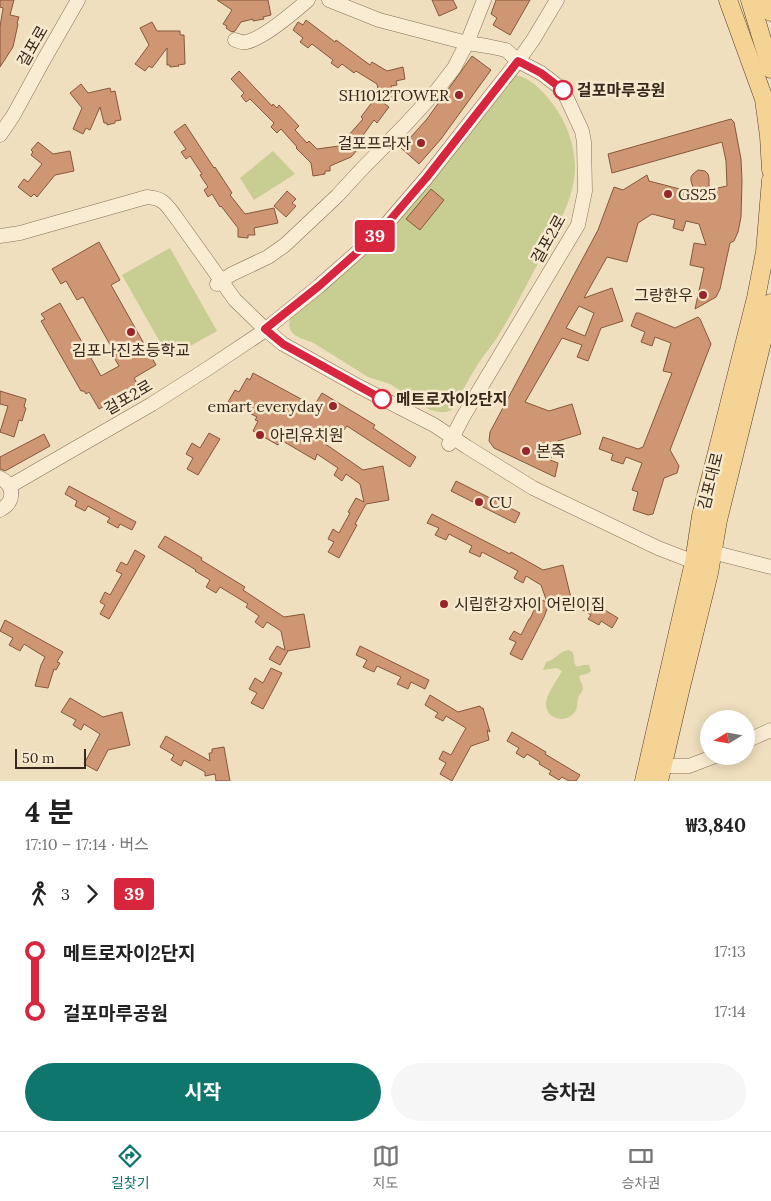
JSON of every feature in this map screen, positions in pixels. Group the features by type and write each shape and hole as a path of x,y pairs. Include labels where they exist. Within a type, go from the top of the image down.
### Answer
{"main road":[{"path":"728,0 767,98 771,170"},
{"path":"750,0 771,69"},
{"path":"762,0 771,12"},
{"name":"김포대로","path":"660,781 680,691 704,564 701,516 756,298 765,252 771,180"},
{"name":"김포대로","path":"644,781 718,520 771,303"}],"street":[{"name":"걸포로","path":"0,136 14,116 78,0"},
{"path":"234,40 242,43 256,38 286,19 308,0"},
{"path":"329,0 379,20 467,44 506,50 518,61"},
{"path":"219,282 285,245 338,196 407,123 454,68 467,44 484,0"},
{"name":"걸포2로","path":"5,482 152,404 207,370 263,331 319,286 378,234 427,177 518,61 533,40 556,0"},
{"name":"걸포2로","path":"450,440 578,225 585,191 582,131 563,90 541,73 518,61"},
{"path":"0,236 20,233 147,197 158,198 165,202 219,282"},
{"path":"0,243 12,242 124,210 150,204 159,206 167,213 219,282 263,331 283,344 358,386 434,425 450,440 467,447 533,488 658,548 704,564 771,567"},
{"path":"0,510 5,508 11,497 11,492 5,482"},
{"path":"755,737 771,730"},
{"path":"669,766 690,766 700,762"}],"green space":[{"name":"걸포마루공원","path":"515,75 532,83 542,92 560,115 568,132 575,160 572,188 560,221 496,340 474,370 451,410 439,412 430,410 390,384 368,377 312,342 297,336 291,331 289,322 291,316 346,266"},
{"path":"273,151 295,174 254,200 240,178"},
{"path":"170,248 217,331 169,358 122,275"},
{"path":"568,650 573,654 576,666 589,665 591,671 579,677 583,689 578,698 577,708 570,716 561,719 549,713 546,703 550,691 562,671 557,668 543,670 546,662"}],"building":[{"path":"0,0 14,0 10,15 19,17 13,47 0,67 0,27 3,8 0,7"},
{"path":"217,0 268,0 271,15 263,17 264,19 241,22 235,31 232,32 223,24 232,10"},
{"path":"432,0 453,0 457,8 439,16"},
{"path":"496,0 530,0 510,35 493,25 497,18 491,14"},
{"path":"306,20 370,65 372,62 387,71 403,67 405,79 396,81 397,85 391,86 394,98 381,101 389,107 377,123 374,120 361,138 365,141 351,157 330,166 330,171 325,171 325,174 313,176 311,163 281,129 277,133 271,127 274,123 250,99 246,102 241,96 244,93 231,79 239,71 272,106 273,104 277,108 279,105 299,126 295,130 307,143 309,141 317,149 339,146 363,119 361,117 379,93 377,84 356,71 354,73 342,64 338,68 331,63 333,60 312,44 308,48 300,42 303,38 293,30 298,22 303,25"},
{"path":"152,22 157,31 180,31 180,35 184,35 185,64 170,67 170,65 167,65 167,48 152,68 149,66 145,71 135,64 149,45 140,28"},
{"name":"SH1012TOWER","path":"472,56 491,70 441,139 419,164 401,148 427,119"},
{"path":"81,84 88,93 110,88 111,92 115,91 121,120 107,125 107,123 104,123 100,107 90,130 86,128 83,134 73,129 82,108 70,93"},
{"path":"731,119 734,122 741,159 741,217 738,232 734,241 730,243 720,289 716,297 695,309 704,268 690,265 694,243 706,245 699,224 686,221 683,231 673,228 675,220 652,214 638,223 627,262 607,257 584,298 612,288 623,321 601,328 588,361 577,357 582,345 562,338 525,402 549,411 572,404 581,434 558,441 550,460 558,463 555,477 494,448 489,441 490,432 598,230 614,187 623,190 647,175 649,181 695,193 691,177 698,170 705,171 708,174 709,190 727,186 726,161 722,142 612,173 608,154","holes":["579,306 594,313 585,336 566,328"]},
{"path":"185,124 232,193 230,195 245,214 274,208 278,223 254,228 255,235 248,235 248,238 238,237 238,228 220,207 212,194 208,197 204,190 208,187 190,156 186,159 181,152 186,149 174,132"},
{"path":"38,142 53,154 70,151 74,171 55,175 37,197 34,194 31,197 18,187 24,179 28,182 42,164 31,155 33,152 31,150"},
{"path":"431,189 444,200 420,230 406,219"},
{"path":"287,191 296,199 292,203 296,206 286,217 274,206"},
{"path":"99,242 120,280 111,285 156,365 134,378 139,387 99,409 89,392 86,394 84,391 81,391 41,321 45,319 41,314 60,303 101,376 119,366 113,356 116,355 83,297 77,300 66,281 61,284 52,269"},
{"path":"636,313 675,328 698,317 711,344 670,450 679,466 677,473 664,478 653,514 648,515 633,510 638,492 632,490 642,463 626,457 623,464 611,460 613,454 599,449 603,437 638,449 643,447 672,373 663,371 671,343 655,337 652,346 641,342 645,332 631,326"},
{"path":"253,373 314,406 322,393 375,425 373,428 416,457 410,467 347,426 343,431 334,426 324,443 363,470 383,466 389,500 366,504 339,558 328,552 334,542 328,539 333,529 339,533 356,498 364,502 360,484 346,474 342,481 334,475 338,468 317,454 315,460 281,440 278,445 253,431 258,421 255,420 257,417 228,402 235,390 239,392 247,378 250,380"},
{"path":"0,391 26,399 24,407 26,408 22,421 19,420 14,437 0,432 8,406 0,404"},
{"path":"209,433 220,439 198,475 187,469 193,458 186,454 192,443 200,448"},
{"path":"44,434 50,446 5,471 0,469 0,457"},
{"path":"456,481 520,513 515,523 451,491"},
{"path":"69,486 136,522 132,530 120,524 118,528 107,522 110,518 88,506 85,511 75,506 77,501 65,494"},
{"path":"432,514 510,554 511,552 543,570 563,565 571,598 549,604 522,660 510,654 516,642 509,639 514,631 521,635 539,599 547,602 541,585 526,576 523,583 514,578 518,571 482,552 480,557 469,552 472,546 449,534 446,540 435,535 439,528 427,523"},
{"path":"165,536 245,587 243,590 284,617 304,614 310,647 287,651 280,665 269,659 277,646 285,650 281,631 267,622 263,628 255,622 259,616 246,607 248,604 220,587 216,593 206,587 210,580 158,547"},
{"path":"135,550 145,556 109,619 100,614 105,605 100,602 105,592 110,595 122,574 116,571 121,562 127,565"},
{"path":"585,598 618,618 612,628 601,621 599,625 588,619 591,615 579,608"},
{"path":"5,620 63,652 57,662 60,663 56,670 54,669 48,688 35,686 45,657 24,644 20,651 9,645 13,638 0,631"},
{"path":"360,646 429,680 425,689 411,682 408,689 397,684 401,677 377,666 374,672 363,667 367,660 356,655"},
{"path":"271,668 282,673 263,709 251,703 257,693 249,689 255,678 263,683"},
{"path":"430,695 458,712 480,706 483,708 490,732 487,730 489,740 471,746 452,781 440,774 446,763 439,759 443,751 451,755 466,728 446,716 443,721 435,717 438,713 425,705"},
{"path":"70,698 103,717 122,712 130,745 108,750 97,771 84,764 100,734 84,724 81,730 73,725 76,720 61,712"},
{"path":"512,732 580,775 576,781 569,781 562,777 559,780 549,774 551,771 539,764 540,762 527,754 524,758 516,753 519,748 507,741"},
{"path":"166,736 210,761 209,753 212,753 212,749 224,747 230,781 216,781 215,774 205,776 205,772 184,760 181,766 171,760 174,755 160,747"}],"bus line":[{"name":"39","path":"382,399 283,344 265,329 319,286 378,234 427,177 518,61 541,73 563,90"}],"place":[{"name":"걸포마루공원","path":"563,90"},
{"name":"SH1012TOWER","path":"459,95"},
{"name":"걸포프라자","path":"421,143"},
{"name":"GS25","path":"668,194"},
{"name":"그랑한우","path":"703,295"},
{"name":"김포나진초등학교","path":"131,332"},
{"name":"메트로자이2단지","path":"382,399"},
{"name":"emart everyday","path":"333,406"},
{"name":"아리유치원","path":"260,435"},
{"name":"본죽","path":"526,451"},
{"name":"CU","path":"479,502"},
{"name":"시립한강자이 어린이집","path":"444,604"}]}
